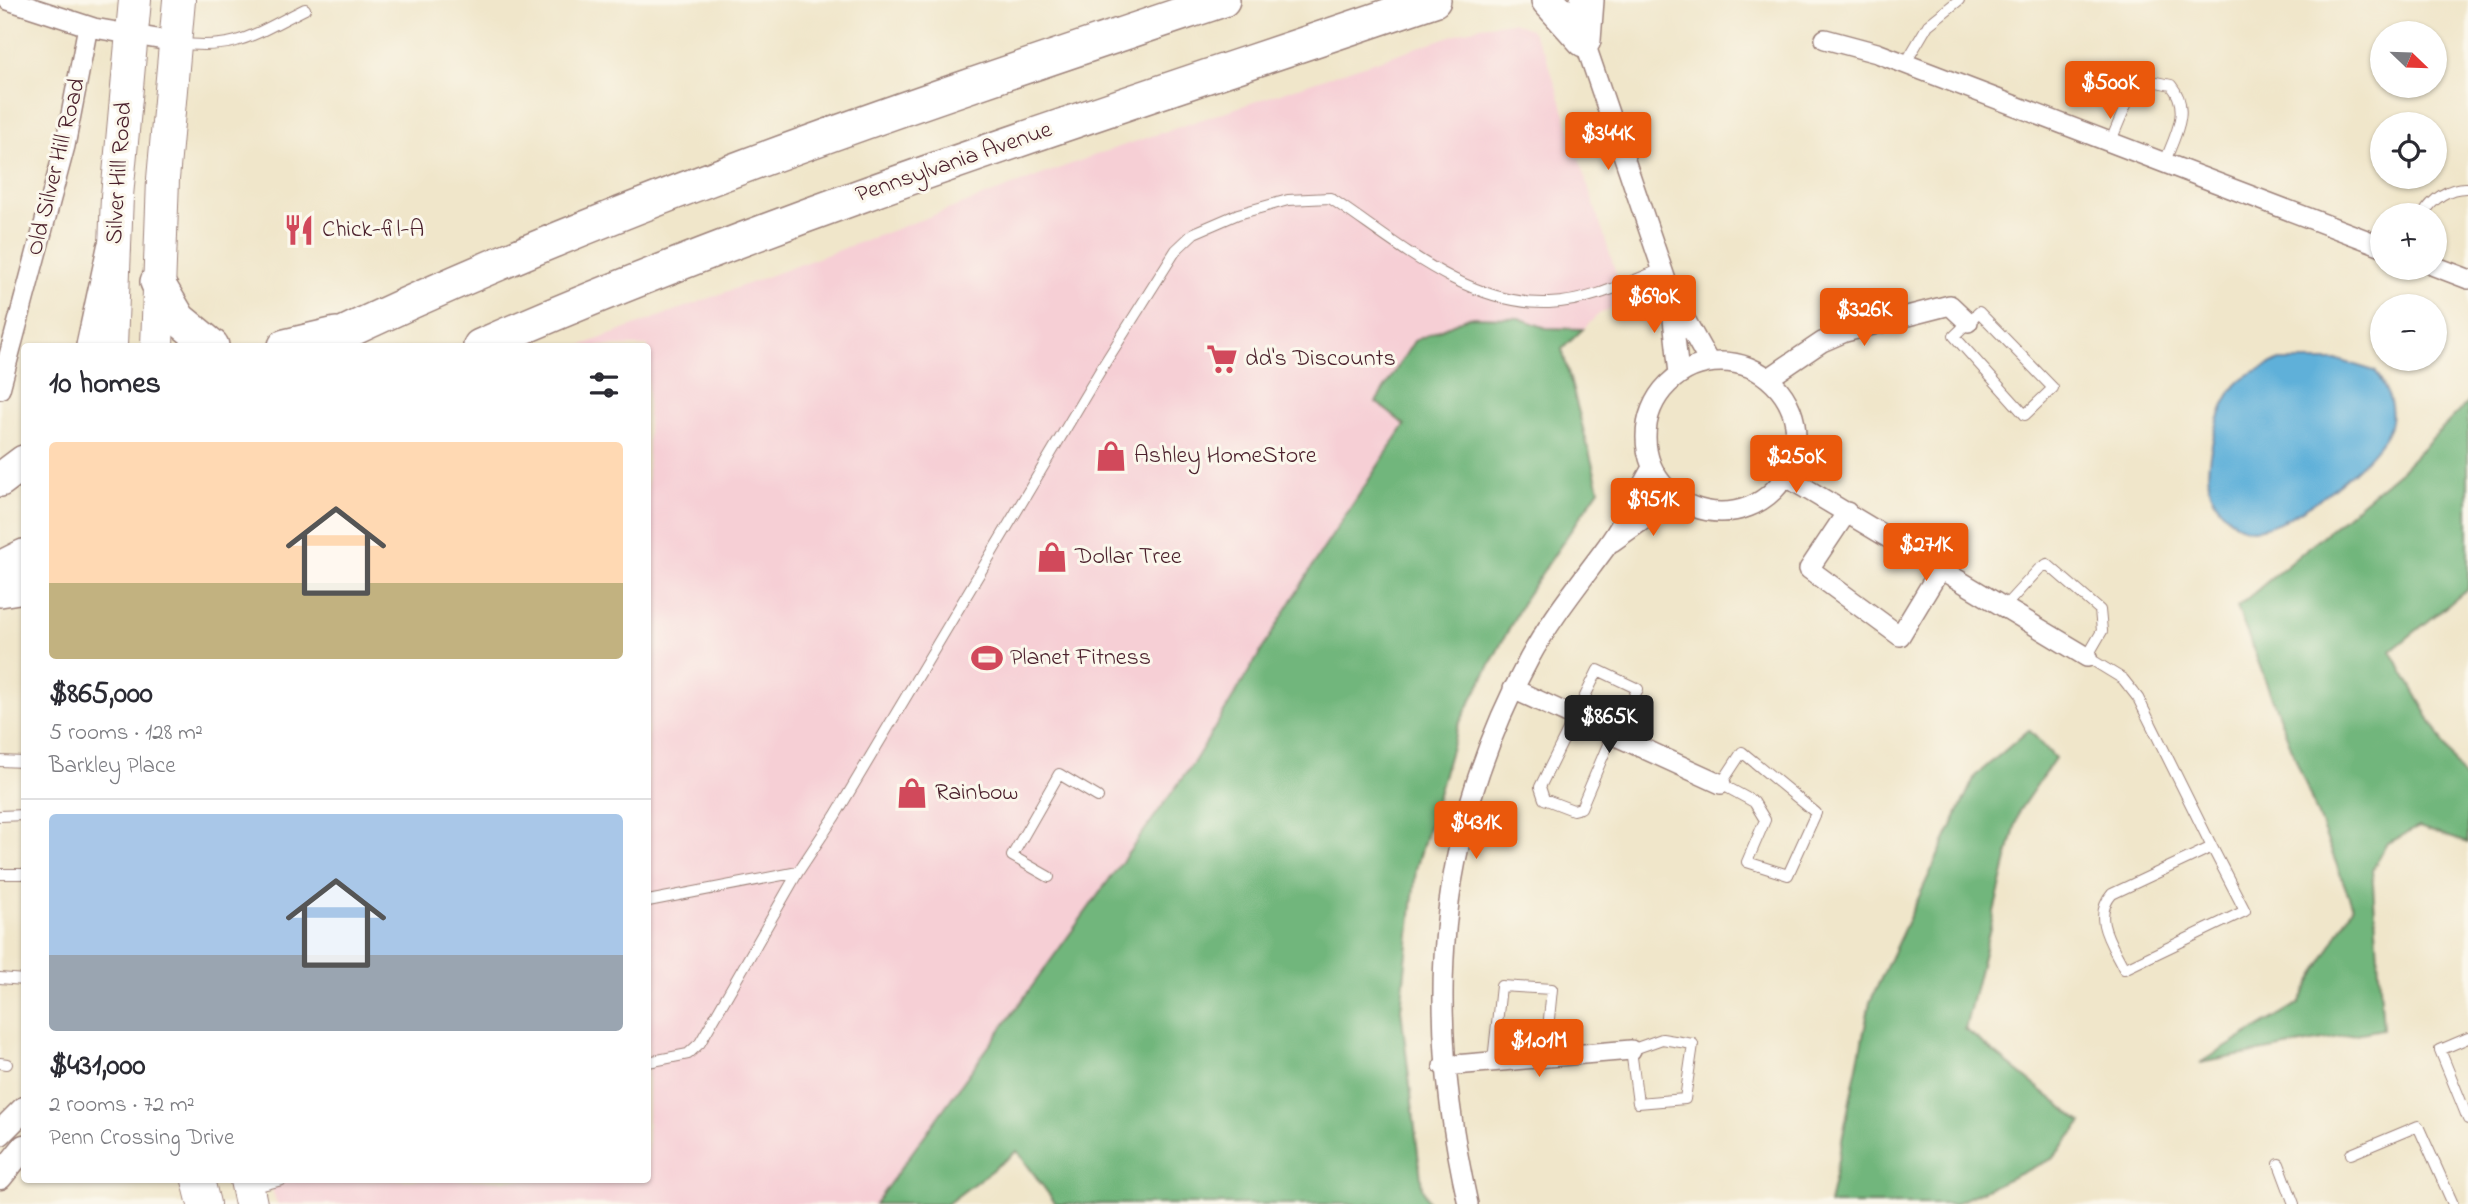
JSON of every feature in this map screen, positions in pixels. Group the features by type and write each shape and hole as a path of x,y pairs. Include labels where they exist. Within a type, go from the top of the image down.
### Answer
{"highway":[{"path":"324,343 513,260 772,156 1223,0"},
{"name":"Pennsylvania Avenue","path":"487,343 648,276 882,187 1434,0"},
{"path":"1548,0 1584,40"},
{"path":"1584,40 1587,0"},
{"path":"94,343 114,248"},
{"path":"157,282 185,326 208,343"},
{"path":"298,343 352,330"},
{"path":"0,480 21,464"},
{"path":"0,500 21,490"},
{"path":"0,568 21,558"},
{"path":"0,590 21,586"}],"main road":[{"name":"Silver Hill Road","path":"111,343 114,248 135,0"},
{"name":"Silver Hill Road","path":"157,343 157,282 179,0"},
{"path":"199,1183 204,1204"}],"street":[{"path":"8,0 53,7 88,26 175,43"},
{"name":"Old Silver Hill Road","path":"0,389 5,347 65,146 88,26"},
{"path":"1825,38 1905,64 2163,165 2370,242"},
{"path":"1584,40 1670,292 1709,362"},
{"path":"2447,271 2468,279"},
{"path":"1670,292 1679,374"},
{"path":"1769,378 1822,342 1845,331 1950,305 1968,322"},
{"path":"1709,362 1742,364 1769,378 1784,396 1795,425 1795,450 1785,476 1761,501 1737,510 1703,510 1674,498 1651,468 1645,436 1649,411 1660,391 1679,374 1709,362"},
{"path":"1468,1204 1448,1108 1443,1066 1441,998 1444,944 1457,855 1482,765 1513,689 1569,594 1608,545 1651,468"},
{"path":"1785,476 2087,657"},
{"path":"1608,545 1674,498"},
{"path":"1847,512 1809,569 1899,636 1941,568"},
{"path":"1513,689 1721,783"},
{"path":"1443,1066 1631,1050"},
{"path":"0,1177 21,1151"}],"lane":[{"path":"1905,64 1928,24 1959,0"},
{"path":"175,43 216,47 232,44 305,9"},
{"path":"2110,143 2132,93 2157,82 2171,85 2180,96 2183,112 2163,165"},
{"path":"2431,203 2446,193 2468,188"},
{"path":"651,1061 688,1054 700,1043 798,872 835,816 1103,366 1176,250 1194,233 1238,214 1288,200 1318,197 1330,198 1420,257 1496,298 1551,303 1611,288 1662,269"},
{"path":"1979,312 2053,388 2025,415 1954,336 1968,322 1979,312"},
{"path":"2005,606 2039,569 2047,564 2100,610 2102,631 2087,657 2123,679 2138,698 2245,911 2124,969 2101,920 2103,904 2112,894 2212,847"},
{"path":"1598,670 1638,689 1612,735 1581,808 1573,810 1544,799 1540,787 1598,670"},
{"path":"1742,752 1816,813 1788,875 1747,862 1765,820 1754,802 1721,783 1742,752"},
{"path":"0,761 21,762"},
{"path":"1049,877 1012,856 1059,774 1098,797"},
{"path":"0,816 21,816"},
{"path":"651,900 798,872"},
{"path":"0,873 21,874"},
{"path":"0,978 21,980"},
{"path":"1493,1061 1501,986 1552,989 1545,1059"},
{"path":"2468,1038 2440,1050 2468,1119"},
{"path":"1662,1039 1693,1044 1685,1099 1638,1104 1631,1050 1662,1039"},
{"path":"2351,1154 2418,1126 2453,1204"},
{"path":"2279,1164 2294,1204"},
{"path":"248,1191 273,1183"}],"shaded area":[{"path":"1512,22 1530,29 1546,55 1625,301 1599,314 1583,329 1546,328 1519,318 1376,402 1405,425 1194,762 875,1204 277,1204 270,1183 651,1183 651,343 588,343 1101,153 1481,26"}],"green space":[{"path":"1469,317 1519,318 1546,328 1583,329 1562,349 1599,489 1525,598 1458,726 1416,869 1401,1009 1422,1187 1429,1204 1056,1204 1017,1151 947,1204 875,1204 1194,762 1320,554 1405,425 1376,402 1414,341"},
{"path":"2468,402 2468,589 2391,651 2468,786 2468,843 2419,827 2387,843 2372,870 2383,1029 2200,1063 2299,1003 2353,907 2237,607 2401,470"},
{"path":"2029,730 2055,758 2019,811 1965,1029 2082,1123 2052,1159 1954,1204 1829,1204 1870,1002 1975,776"}],"water":[{"path":"2278,361 2342,361 2375,371 2392,410 2390,425 2383,439 2353,472 2333,489 2290,517 2255,529 2242,526 2224,513 2211,491 2208,475 2209,458 2221,412 2234,387 2248,375"}],"place":[{"name":"Chick-fil-A","path":"299,230"},
{"name":"dd's Discounts","path":"1222,359"},
{"name":"Ashley HomeStore","path":"1111,456"},
{"name":"Dollar Tree","path":"1052,557"},
{"name":"Planet Fitness","path":"987,658"},
{"name":"Rainbow","path":"912,793"}]}
